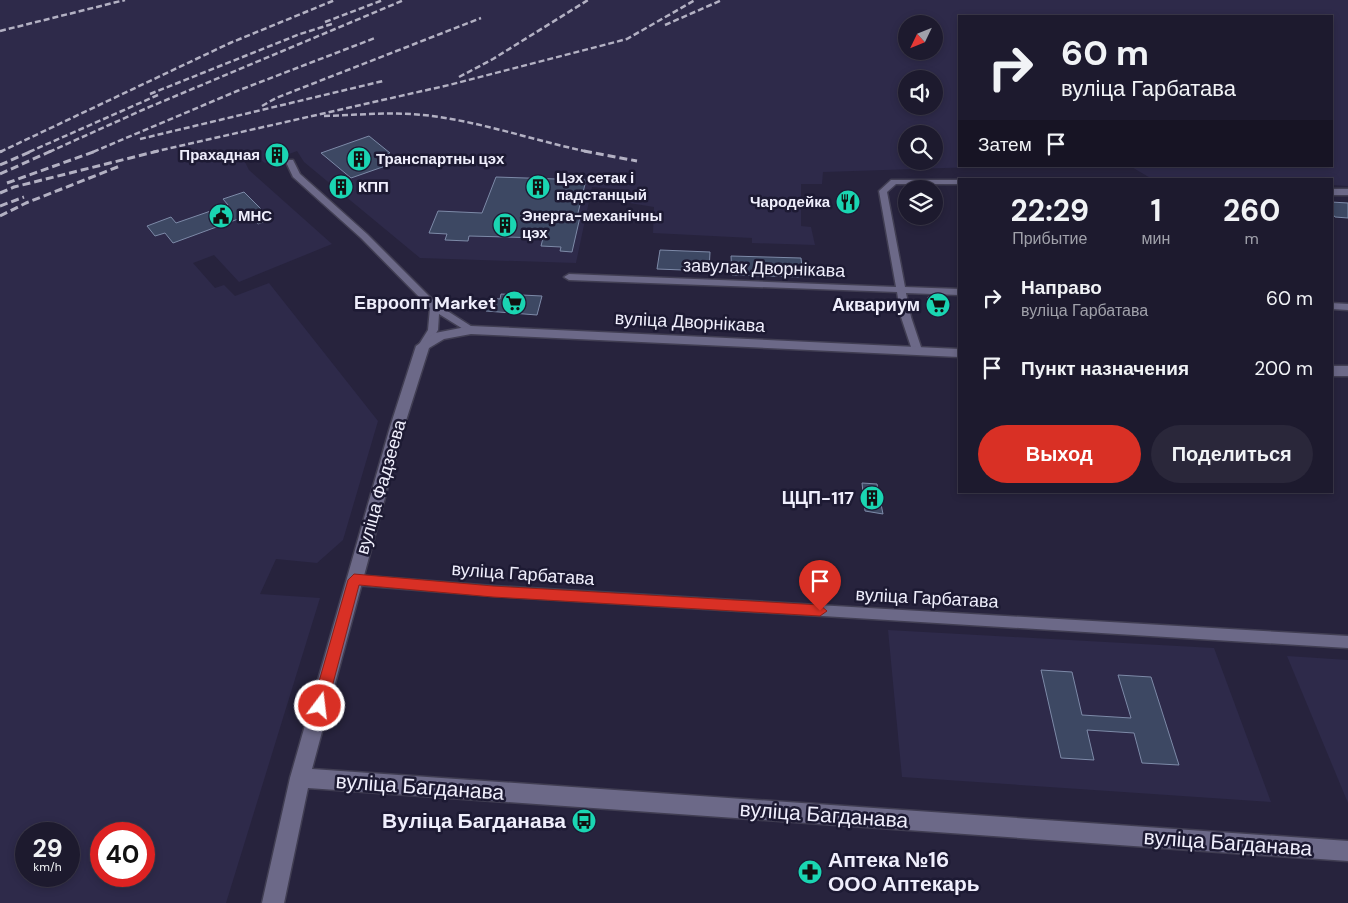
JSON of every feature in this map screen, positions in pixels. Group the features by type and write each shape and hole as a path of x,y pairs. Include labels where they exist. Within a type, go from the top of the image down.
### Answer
{"street":[{"path":"290,162 296,175 413,283 435,307 471,330"},
{"path":"917,350 906,317 883,191 894,182 958,182"},
{"path":"1333,192 1348,192"},
{"name":"завулак Дворнікава","path":"569,277 958,292"},
{"path":"1333,306 1348,307"},
{"name":"вуліца Фадзеева","path":"273,903 300,778 397,427 423,346 435,320 435,307"},
{"name":"вуліца Дворнікава","path":"423,346 440,336 471,330 958,352"},
{"path":"1333,371 1348,371"},
{"name":"вуліца Гарбатава","path":"354,580 493,591 1348,642"},
{"name":"вуліца Багданава","path":"300,778 1348,851"}],"shaded area":[{"path":"0,0 1348,0 1348,186 1333,185 1333,178 1150,178 1132,167 1333,167 1333,15 958,15 958,167 976,167 943,168 943,125 898,125 898,170 823,172 822,184 801,184 801,226 811,227 815,245 752,243 752,238 653,233 654,207 623,202 626,190 592,187 576,263 420,258 304,162 297,151 265,163 258,158 245,162 249,170 332,244 239,282 214,255 193,263 215,288 224,285 235,296 269,283 378,421 343,540 317,563 276,559 260,594 320,598 226,903 0,903"},
{"path":"888,630 1214,648 1271,802 902,777"},
{"path":"1287,656 1348,660 1348,803"}],"building":[{"name":"Транспартны цэх","path":"369,136 390,153 385,155 394,163 351,178 321,153"},
{"path":"496,177 586,180 577,217 580,217 572,252 560,251 561,247 541,246 543,238 469,236 468,241 445,240 447,234 429,233 438,211 482,213"},
{"name":"МНС","path":"244,192 271,219 258,224 249,215 173,243 165,233 155,236 147,226 171,217 176,223 228,205 223,199"},
{"path":"1333,202 1348,203 1348,218 1335,217 1333,214"},
{"path":"660,250 710,252 709,271 657,269"},
{"path":"731,256 801,258 803,277 732,275"},
{"name":"Евроопт Market","path":"501,294 542,296 537,315 486,311 490,298 500,299"},
{"name":"Аквариум","path":"928,297 945,298 948,312 930,311"},
{"name":"ЦЦП-117","path":"862,483 877,484 883,514 865,511"},
{"path":"1041,670 1072,672 1082,715 1131,718 1118,675 1151,677 1179,765 1142,763 1134,733 1087,730 1094,760 1061,758"}],"railway":[{"path":"0,31 125,0"},
{"path":"2,151 0,152 230,43 335,0"},
{"path":"325,22 383,0"},
{"path":"49,152 147,108 404,0"},
{"path":"459,77 493,59 588,0"},
{"path":"153,152 449,85 627,39 695,0"},
{"path":"665,25 722,0"},
{"path":"262,106 276,98 481,18"},
{"path":"150,94 300,34 332,24"},
{"path":"93,152 237,91 375,38"},
{"path":"140,139 383,81"},
{"path":"29,152 158,95"},
{"path":"324,116 392,114 432,116 471,123 584,151"},
{"path":"0,165 32,151"},
{"path":"0,174 51,151"},
{"path":"7,183 96,151"},
{"path":"0,193 14,187 158,151"},
{"path":"584,151 637,161"},
{"path":"584,151 589,152"},
{"path":"0,216 26,203 120,166"},
{"path":"0,206 24,197"}],"place":[{"name":"Прахадная","path":"277,155"},
{"name":"Транспартны цэх","path":"359,159"},
{"name":"КПП","path":"341,187"},
{"name":"Цэх сетак і падстанцый","path":"538,187"},
{"name":"Чародейка","path":"848,202"},
{"name":"МНС","path":"221,216"},
{"name":"Энерга-механічны цэх","path":"505,225"},
{"name":"Евроопт Market","path":"514,303"},
{"name":"Аквариум","path":"938,305"},
{"name":"ЦЦП-117","path":"872,498"},
{"name":"Вуліца Багданава","path":"584,821"},
{"name":"Аптека №16 ООО Аптекарь","path":"810,872"}],"route":[{"path":"320,706 354,580 493,591 820,611"}]}
